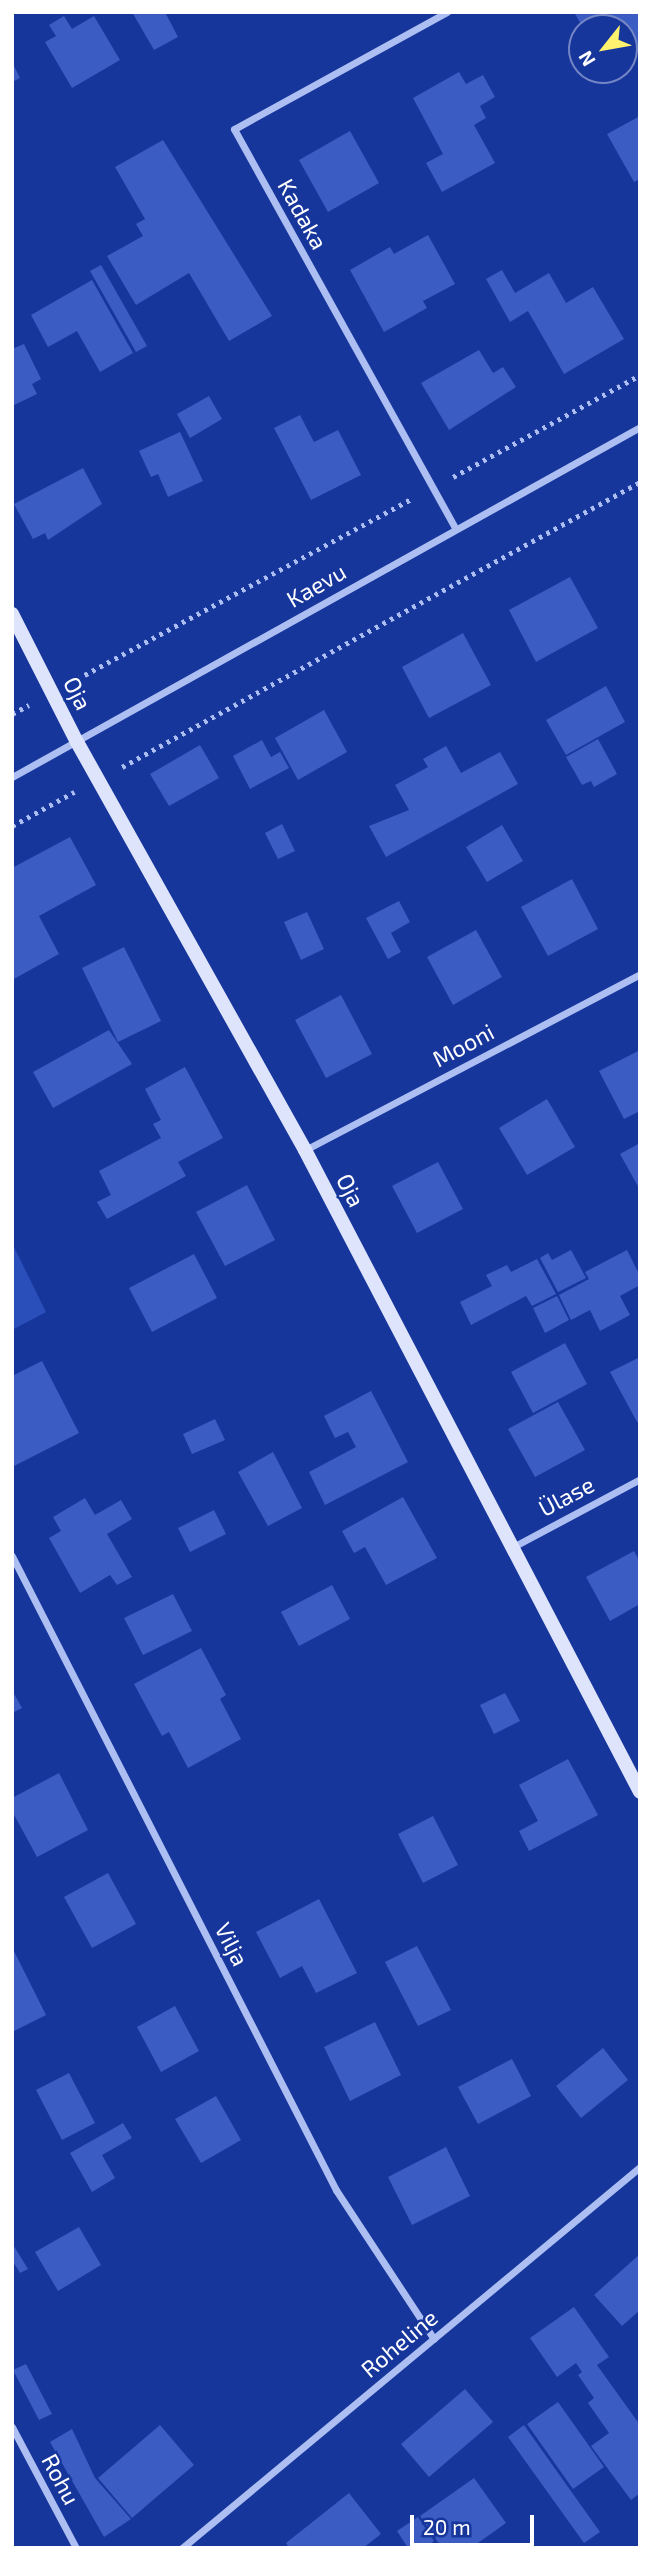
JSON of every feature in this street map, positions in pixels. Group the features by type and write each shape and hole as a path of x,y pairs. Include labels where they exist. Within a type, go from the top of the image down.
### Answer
{"street":[{"name":"Kadaka","path":"447,12 234,129 455,528"},
{"name":"Kaevu","path":"12,777 640,427"},
{"name":"Oja","path":"12,614 77,742 305,1150 640,1792"},
{"name":"Mooni","path":"305,1150 640,974"},
{"name":"Ülase","path":"512,1548 640,1479"},
{"name":"Vilja","path":"12,1556 335,2190 434,2339"},
{"name":"Roheline","path":"182,2548 640,2167"},
{"name":"Rohu","path":"12,2427 76,2548"}],"path":[{"path":"12,714 640,375"},
{"path":"12,825 640,482"}],"shaded area":[{"path":"12,1243 46,1312 12,1330"}],"building":[{"path":"132,12 165,12 178,37 154,50"},
{"path":"574,12 640,12 640,47 638,48 638,14"},
{"path":"64,16 72,29 94,16 120,60 72,88 45,42 56,36 49,25"},
{"path":"12,62 20,78 12,82"},
{"path":"459,72 466,84 483,75 495,97 480,106 486,118 474,125 495,163 442,192 426,163 443,154 413,98"},
{"path":"640,116 640,179 634,182 607,134"},
{"path":"350,131 379,183 328,212 299,160"},
{"path":"163,140 272,316 229,341 189,273 136,305 107,256 143,236 136,224 145,219 115,167"},
{"path":"428,235 455,284 423,301 427,308 384,332 350,270 390,247 394,254"},
{"path":"101,265 147,346 136,352 90,271"},
{"path":"502,270 515,293 549,273 566,303 593,287 624,339 564,374 528,311 510,322 486,279"},
{"path":"92,280 133,353 100,372 77,331 48,347 31,315"},
{"path":"24,344 41,379 32,384 37,394 12,406 12,349"},
{"path":"479,350 493,373 503,367 516,387 449,430 421,383"},
{"path":"209,396 222,419 190,438 177,414"},
{"path":"300,415 314,442 338,430 361,475 311,500 274,428"},
{"path":"180,432 203,481 168,497 158,474 151,477 139,451"},
{"path":"83,468 102,504 48,540 45,533 33,539 14,504"},
{"path":"570,577 598,628 536,662 509,610"},
{"path":"463,633 491,685 429,718 402,667"},
{"path":"606,686 625,722 566,755 546,720"},
{"path":"324,710 347,752 298,780 275,738"},
{"path":"598,739 617,774 594,787 591,781 582,785 566,757"},
{"path":"262,740 271,757 280,752 289,768 250,789 233,756"},
{"path":"200,745 219,778 169,806 150,774"},
{"path":"446,746 461,773 500,752 518,784 386,857 369,826 409,810 395,785 428,767 423,759"},
{"path":"282,824 295,851 278,859 265,833"},
{"path":"502,825 523,861 487,882 466,847"},
{"path":"70,837 96,885 39,916 59,954 12,980 12,868"},
{"path":"572,879 598,929 548,956 521,907"},
{"path":"399,901 410,922 391,933 401,952 388,959 366,918"},
{"path":"307,912 324,949 301,960 284,922"},
{"path":"476,930 502,977 453,1005 427,957"},
{"path":"124,947 161,1021 118,1042 82,968"},
{"path":"341,995 372,1054 326,1078 295,1020"},
{"path":"109,1030 132,1064 53,1108 33,1072"},
{"path":"640,1050 640,1111 624,1119 599,1071"},
{"path":"185,1067 223,1138 178,1162 186,1176 107,1219 97,1202 111,1195 99,1171 161,1138 153,1124 161,1120 145,1089"},
{"path":"547,1099 575,1147 527,1175 499,1128"},
{"path":"640,1143 640,1190 620,1154"},
{"path":"438,1162 463,1209 417,1233 392,1186"},
{"path":"247,1185 275,1240 225,1266 196,1212"},
{"path":"571,1250 586,1278 558,1292 540,1258 548,1253 552,1260"},
{"path":"627,1250 640,1276 640,1285 620,1296 630,1315 600,1331 590,1310 571,1320 559,1295 589,1279 585,1272"},
{"path":"194,1254 217,1298 152,1332 129,1288"},
{"path":"537,1259 556,1294 532,1306 526,1296 471,1325 460,1302 492,1286 486,1275 507,1265 511,1272"},
{"path":"557,1296 569,1320 545,1333 533,1308"},
{"path":"565,1343 587,1384 533,1413 511,1372"},
{"path":"640,1357 640,1421 637,1422 610,1372"},
{"path":"42,1361 79,1433 12,1467 12,1376"},
{"path":"371,1391 408,1462 325,1505 309,1472 356,1447 348,1432 335,1438 324,1416"},
{"path":"558,1402 585,1450 535,1477 508,1429"},
{"path":"215,1419 225,1440 192,1454 183,1434"},
{"path":"273,1452 302,1508 268,1526 238,1472"},
{"path":"403,1497 437,1558 386,1585 365,1547 354,1553 342,1531"},
{"path":"85,1498 95,1515 121,1500 132,1519 107,1534 132,1577 117,1585 110,1575 80,1593 49,1538 61,1531 53,1517"},
{"path":"214,1510 226,1534 190,1552 178,1528"},
{"path":"634,1551 640,1562 640,1604 610,1621 586,1577"},
{"path":"332,1585 350,1619 299,1646 281,1612"},
{"path":"173,1594 192,1631 143,1655 124,1618"},
{"path":"201,1648 226,1695 220,1699 241,1739 188,1768 169,1732 162,1736 134,1684"},
{"path":"12,1690 22,1708 12,1713"},
{"path":"505,1693 520,1721 494,1734 480,1705"},
{"path":"568,1759 598,1815 529,1851 519,1831 538,1821 519,1785"},
{"path":"59,1773 88,1830 37,1857 12,1811 12,1798"},
{"path":"433,1816 458,1865 423,1883 398,1834"},
{"path":"108,1873 136,1924 92,1948 64,1897"},
{"path":"319,1899 357,1973 316,1993 302,1966 280,1978 256,1932"},
{"path":"417,1946 451,2010 418,2026 385,1962"},
{"path":"12,1947 46,2015 12,2032"},
{"path":"175,2006 199,2051 161,2072 137,2027"},
{"path":"375,2022 401,2075 350,2101 324,2047"},
{"path":"603,2048 628,2080 581,2118 556,2086"},
{"path":"512,2059 531,2096 478,2124 458,2087"},
{"path":"69,2073 95,2123 62,2140 36,2090"},
{"path":"216,2096 241,2140 201,2163 175,2119"},
{"path":"123,2123 132,2138 102,2155 115,2178 92,2192 70,2153"},
{"path":"446,2147 470,2196 412,2225 388,2177"},
{"path":"79,2227 101,2265 58,2291 35,2252"},
{"path":"12,2243 28,2269 20,2273 12,2260"},
{"path":"640,2254 640,2310 622,2326 594,2295"},
{"path":"574,2307 609,2357 597,2365 640,2425 640,2493 631,2500 591,2446 609,2433 588,2403 594,2398 578,2375 582,2372 576,2363 557,2377 530,2338"},
{"path":"26,2364 52,2414 39,2420 13,2370"},
{"path":"465,2389 493,2422 429,2477 401,2444"},
{"path":"558,2402 604,2467 573,2489 527,2424"},
{"path":"160,2425 194,2465 132,2518 98,2478"},
{"path":"524,2425 600,2532 584,2543 508,2437"},
{"path":"72,2429 95,2478 131,2519 104,2537 50,2442"},
{"path":"474,2478 506,2523 471,2548 442,2548 420,2516"},
{"path":"349,2493 381,2534 363,2548 289,2548 286,2543"},
{"path":"418,2517 434,2541 425,2548 408,2548 397,2531"}]}
